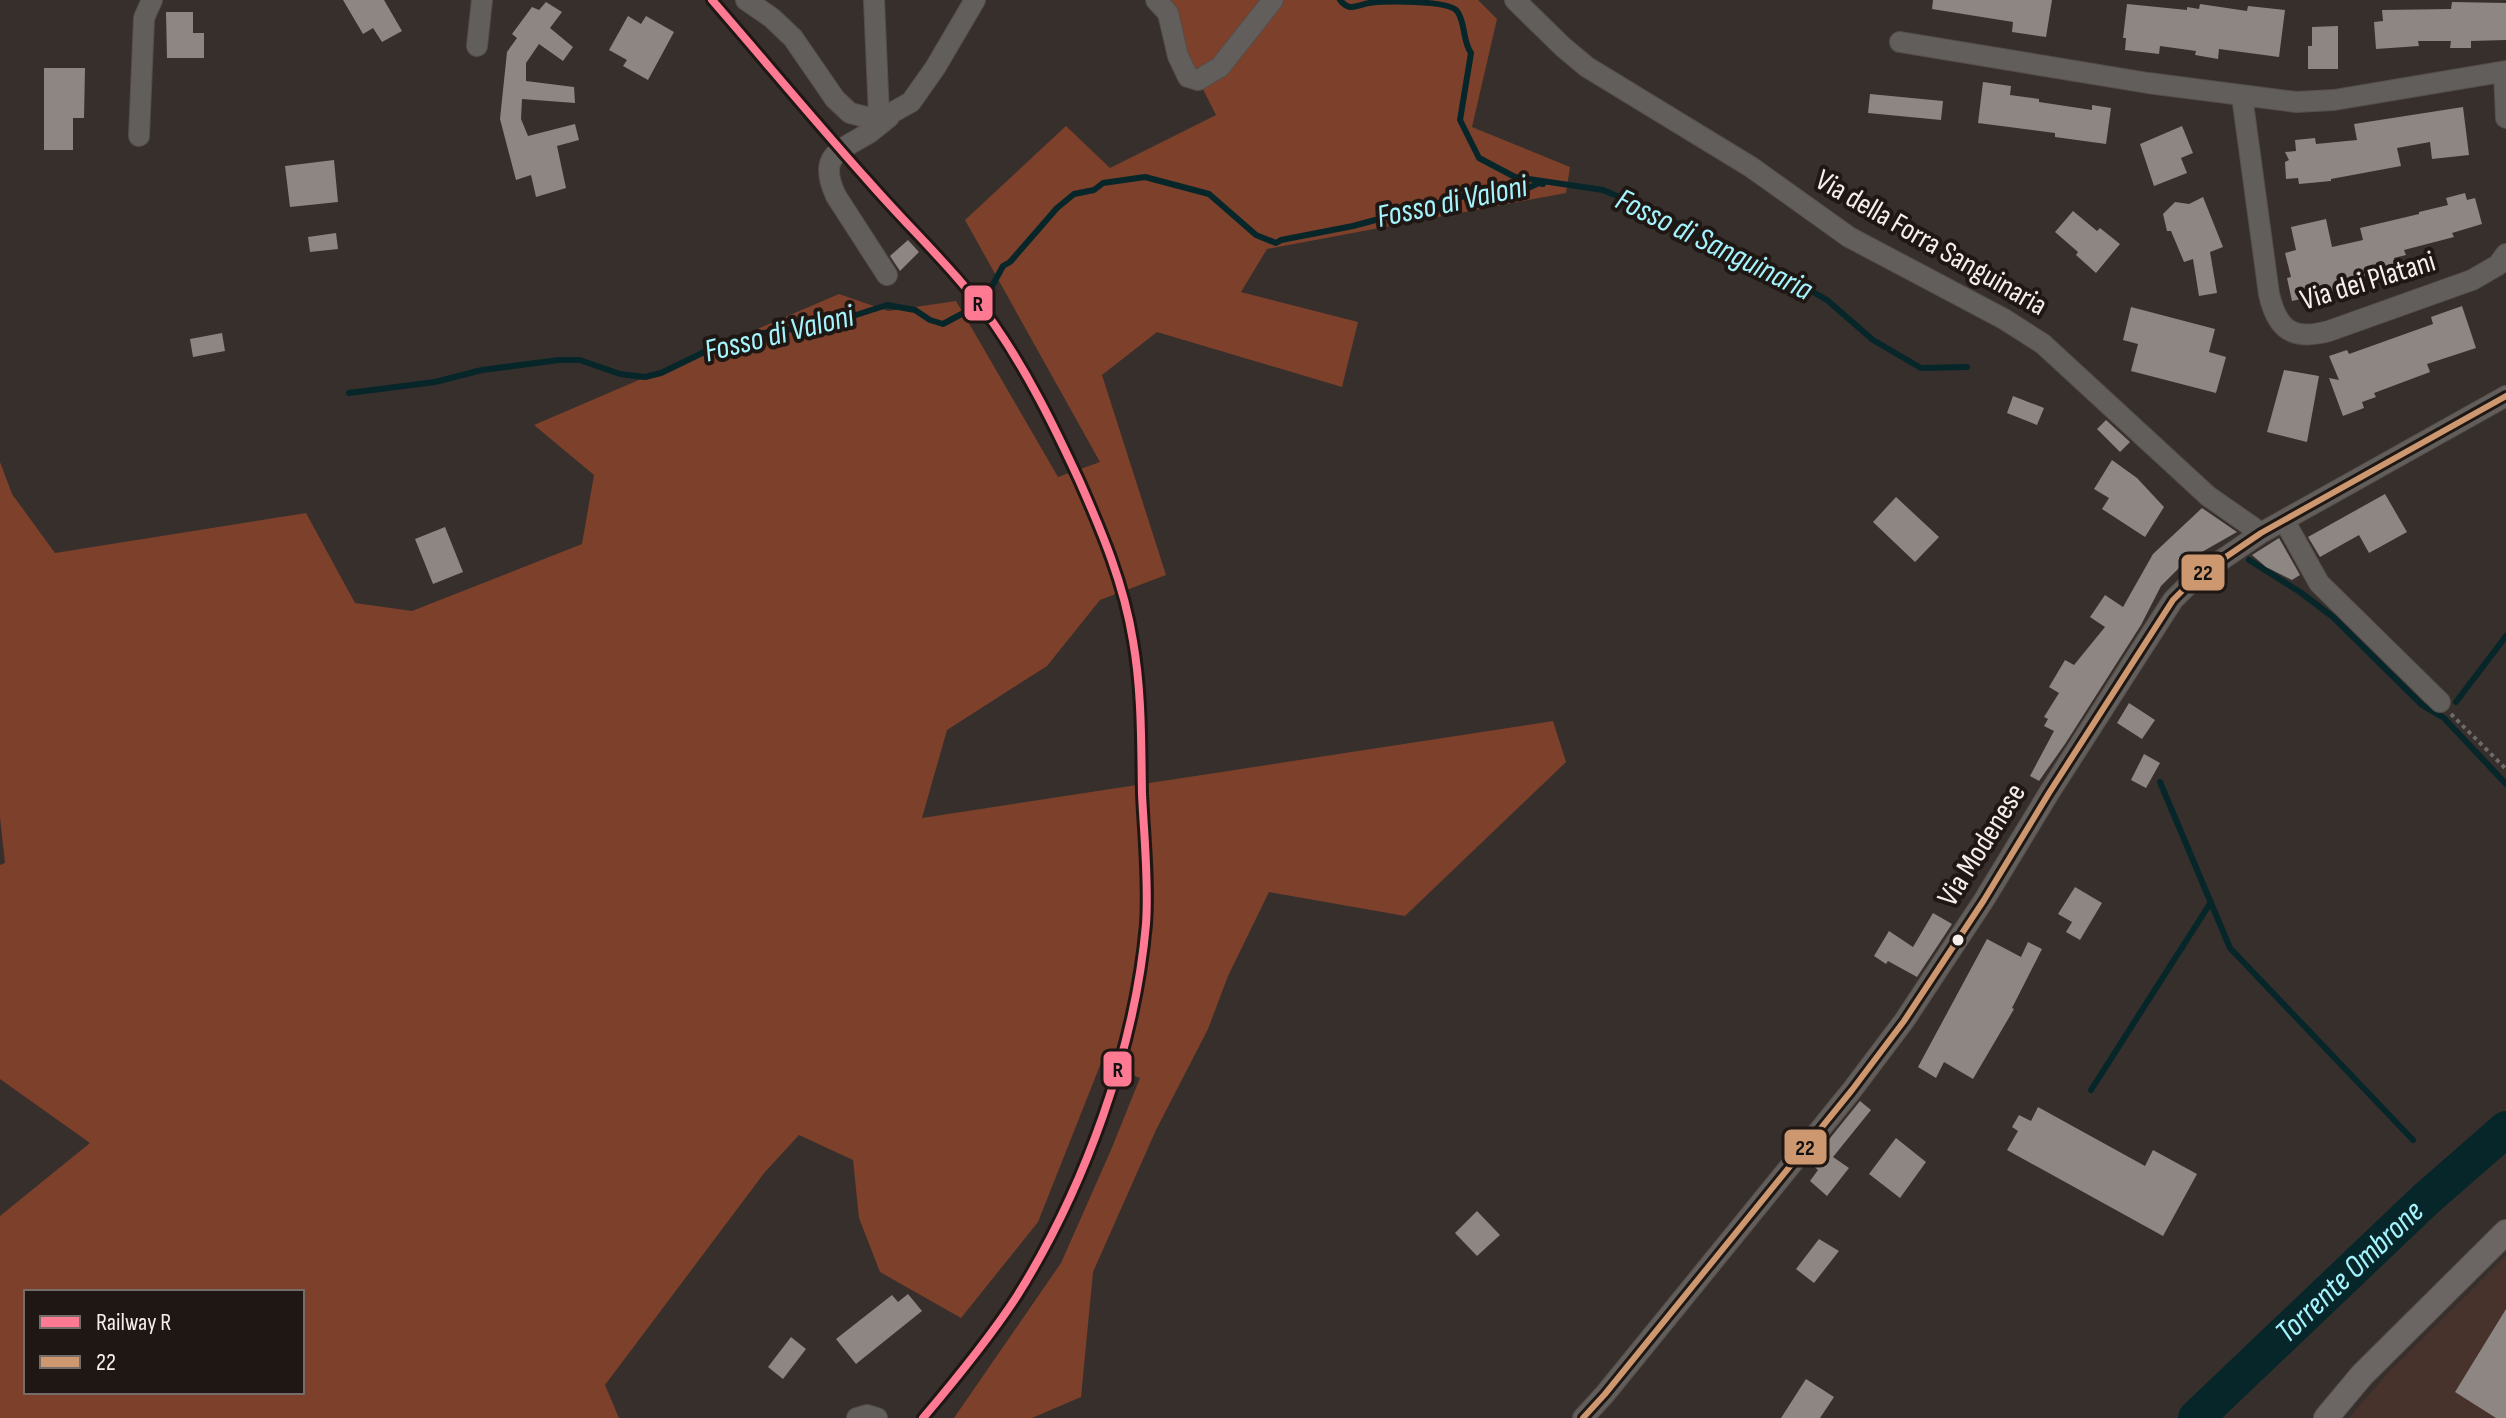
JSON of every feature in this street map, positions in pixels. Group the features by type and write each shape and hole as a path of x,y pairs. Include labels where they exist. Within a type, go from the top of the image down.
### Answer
{"main road":[{"path":"2326,1418 2389,1346 2506,1232"}],"street":[{"path":"139,136 144,18 152,0"},
{"path":"477,46 482,0"},
{"path":"746,0 793,38 835,99 850,113 889,117 837,151 831,156 829,164 836,196 887,275"},
{"path":"874,0 884,116"},
{"path":"884,116 911,102 975,0"},
{"path":"1156,0 1168,13 1178,56 1188,77 1198,80 1220,67 1273,0"},
{"name":"Via della Forra Sanguinaria","path":"1515,0 1587,67 1751,167 1849,237 2004,319 2043,344 2208,496 2261,533"},
{"path":"1900,42 2296,102 2322,102 2505,72 2506,118"},
{"name":"Via dei Platani","path":"2242,96 2269,294 2276,317 2287,329 2304,336 2329,331 2472,280 2498,265 2506,254"},
{"name":"Via Modenese","path":"1583,1418 1843,1102 1904,1021 1976,914 2049,793 2173,600 2195,578 2261,533 2506,396"},
{"path":"2284,520 2319,583 2440,702"},
{"path":"857,1418 867,1415 877,1418"}],"path":[{"path":"2440,702 2506,769"}],"shaded area":[{"path":"1158,0 1478,0 1497,19 1472,127 1570,167 1566,193 1267,249 1241,292 1358,322 1342,387 1157,332 1102,375 1166,575 1100,600 1047,666 947,730 922,818 1553,721 1566,762 1405,916 1269,892 1228,976 1208,1029 1156,1130 1093,1272 1081,1397 1032,1418 954,1418 1061,1263 1111,1150 1140,1078 1101,1063 1038,1222 961,1318 880,1272 859,1218 853,1160 799,1135 765,1172 605,1385 619,1418 0,1418 0,1216 90,1143 0,1079 0,865 5,863 0,817 0,462 12,494 55,553 306,513 355,603 412,611 582,544 594,475 534,425 839,294 888,311 956,301 1058,477 1100,462 965,220 1066,126 1110,168 1216,115"},
{"path":"2506,1256 2506,1418 2349,1418 2388,1373"}],"building":[{"path":"343,0 384,0 402,31 382,42 373,28 363,34"},
{"path":"1933,0 2052,0 2046,37 2012,32 2013,22 1932,9"},
{"path":"546,2 562,12 550,28 573,47 563,61 539,44 526,63 526,81 574,87 575,103 522,99 521,119 528,136 575,124 579,140 557,146 566,188 536,197 531,175 516,180 500,119 507,52 517,38 512,34 532,7 539,10"},
{"path":"2452,2 2506,3 2506,40 2471,41 2471,48 2450,48 2451,41 2418,41 2419,46 2376,49 2374,22 2383,21 2382,10 2451,9"},
{"path":"2127,4 2187,10 2187,7 2199,9 2200,4 2247,11 2248,6 2285,10 2279,57 2219,49 2218,59 2195,55 2196,51 2160,46 2159,54 2125,50 2126,38 2123,38"},
{"path":"166,12 193,12 193,33 204,33 204,58 167,58"},
{"path":"628,16 641,24 646,16 674,32 648,80 623,66 627,60 609,50"},
{"path":"2338,26 2338,69 2308,69 2312,27"},
{"path":"44,68 85,68 84,118 73,118 73,150 44,150"},
{"path":"1983,82 2011,86 2010,95 2039,99 2039,102 2092,110 2092,105 2111,108 2106,144 2055,137 2055,133 1978,123"},
{"path":"1870,94 1943,101 1941,120 1868,113"},
{"path":"2463,107 2469,155 2432,159 2430,142 2397,148 2401,166 2331,181 2299,184 2298,178 2286,179 2285,162 2289,160 2285,152 2296,151 2295,140 2315,138 2316,144 2357,140 2354,124"},
{"path":"2182,126 2193,153 2181,158 2187,173 2154,186 2140,144"},
{"path":"334,160 338,202 290,207 285,166"},
{"path":"2465,193 2467,200 2475,198 2482,224 2452,233 2454,237 2404,250 2406,255 2394,258 2398,275 2375,281 2374,275 2336,284 2337,291 2292,301 2287,278 2291,277 2285,253 2296,250 2291,227 2326,219 2332,247 2363,240 2360,228 2448,205 2446,198"},
{"path":"2203,197 2223,247 2210,252 2217,293 2199,296 2193,259 2184,262 2171,231 2167,231 2163,214 2175,202 2189,204"},
{"path":"2073,211 2097,231 2100,228 2120,244 2096,273 2055,232"},
{"path":"336,233 338,249 310,252 308,237"},
{"path":"908,240 919,252 900,271 890,256"},
{"path":"2462,306 2476,348 2427,364 2430,372 2374,393 2376,397 2362,402 2364,408 2343,416 2329,378 2339,380 2329,356 2347,350 2349,354 2433,324 2431,317"},
{"path":"2131,307 2215,329 2209,352 2226,357 2216,393 2131,371 2138,344 2123,340"},
{"path":"222,333 225,351 193,357 190,339"},
{"path":"2284,370 2319,376 2307,442 2267,432"},
{"path":"2013,396 2044,408 2037,425 2007,413"},
{"path":"2106,420 2130,442 2120,452 2097,429"},
{"path":"2112,460 2137,478 2164,507 2145,537 2102,509 2109,498 2094,489"},
{"path":"2385,494 2407,532 2369,553 2359,535 2320,557 2308,537"},
{"path":"1896,497 1939,537 1915,562 1873,522"},
{"path":"2202,508 2237,532 2186,561 2161,586 2141,625 2065,744 2039,781 2030,776 2054,731 2044,726 2048,719 2044,717 2059,693 2049,687 2065,660 2074,665 2105,627 2090,617 2105,595 2123,607 2153,554"},
{"path":"445,527 463,572 433,584 415,539"},
{"path":"2279,538 2300,575 2292,580 2266,567 2252,555"},
{"path":"2129,703 2155,720 2142,739 2117,723"},
{"path":"2144,754 2160,763 2146,788 2131,780"},
{"path":"2075,887 2102,903 2080,940 2066,932 2072,922 2058,914"},
{"path":"1933,913 1952,924 1917,977 1874,956 1889,931 1913,947"},
{"path":"1987,939 2021,957 2028,942 2042,949 2014,1009 1973,1079 1944,1062 1936,1078 1918,1067"},
{"path":"1860,1101 1871,1110 1833,1157 1849,1168 1827,1196 1810,1181 1818,1170 1810,1163"},
{"path":"2038,1107 2145,1166 2153,1150 2197,1174 2163,1236 2007,1150 2018,1131 2012,1127 2019,1115 2031,1121"},
{"path":"1896,1138 1926,1162 1900,1198 1869,1174"},
{"path":"1477,1211 1500,1235 1477,1256 1455,1233"},
{"path":"1819,1239 1839,1251 1814,1283 1796,1269"},
{"path":"908,1294 922,1311 856,1364 836,1339 892,1295 898,1302"},
{"path":"2506,1309 2506,1418 2496,1418 2455,1392"},
{"path":"791,1337 806,1349 783,1379 768,1367"},
{"path":"1806,1379 1834,1397 1820,1418 1781,1418"}],"waterway":[{"name":"Fosso di Sanguinaria","path":"1340,0 1350,7 1377,2 1415,2 1442,5 1457,11 1471,53 1460,120 1479,158 1515,177 1603,190 1663,215 1726,253 1785,276 1827,300 1873,340 1921,368 1967,367"},
{"name":"Fosso di Valoni","path":"990,290 1003,266 1057,208 1074,194 1094,190 1103,183 1145,177 1209,194 1256,235 1276,243 1472,194 1494,198 1511,196 1543,184"},
{"name":"Fosso di Valoni","path":"349,393 435,382 482,370 559,360 580,360 620,374 645,377 661,373 727,341 831,323 887,305 915,310 943,324 969,310"},
{"name":"Fosso di Sanguinaria","path":"2249,560 2333,617 2422,705 2444,718 2506,784"},
{"name":"Fosso di Sanguinaria","path":"2456,702 2506,636"},
{"path":"2160,782 2230,948 2413,1140"},
{"path":"2091,1090 2211,902"},
{"name":"Torrente Ombrone","path":"2196,1418 2426,1199 2506,1129"}],"rail line":[{"name":"R","path":"712,0 965,287 994,324 1050,420 1096,519 1124,599 1136,660 1147,908 1140,972 1118,1069 1084,1164 1041,1254 995,1328 923,1418"}],"transit line":[{"name":"22","path":"1583,1418 1852,1090 1904,1021 2173,600 2195,578 2261,533 2506,396"}]}
